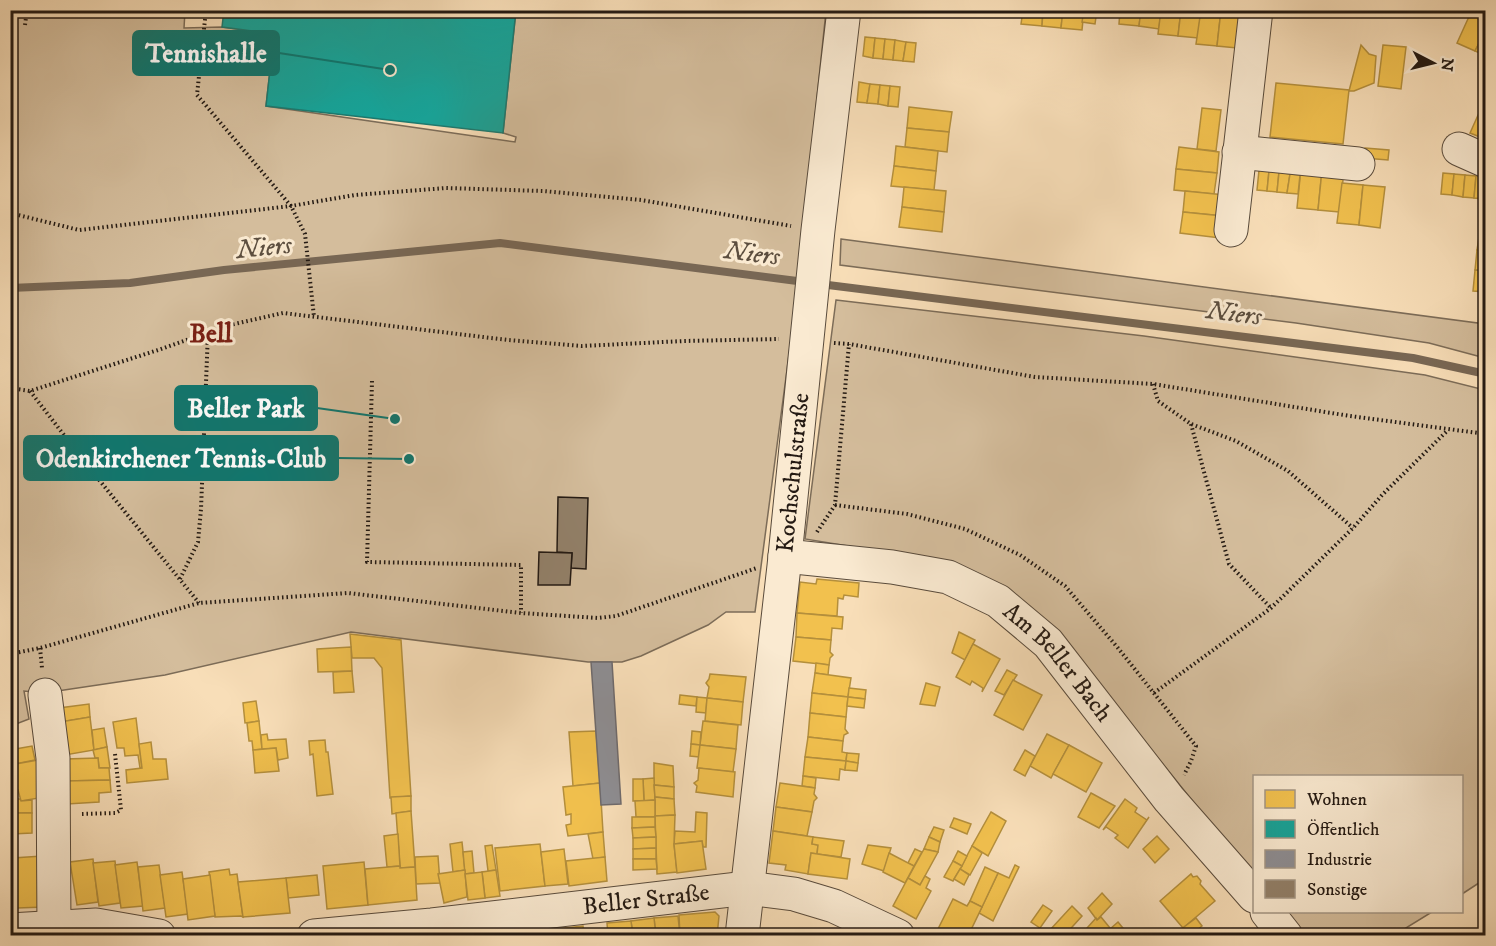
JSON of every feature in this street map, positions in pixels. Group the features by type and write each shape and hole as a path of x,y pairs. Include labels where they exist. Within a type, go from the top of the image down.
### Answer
{"street":[{"name":"Kochschulstraße","path":"742,936 795,557 809,327 844,10"},
{"path":"1231,230 1256,10"},
{"path":"1239,152 1358,164"},
{"name":"Am Beller Bach","path":"795,557 892,567 948,577 998,601 1048,643 1169,799 1253,895"},
{"path":"45,695 53,758 54,928"},
{"name":"Beller Straße","path":"315,936 432,930 747,888 794,894 834,906 898,936"},
{"path":"1268,913 1286,936"},
{"path":"10,930 96,925 157,935"}],"path":[{"path":"26,25 27,10"},
{"path":"206,10 197,95 291,206 305,234 314,317"},
{"path":"10,213 79,230 291,206 355,195 446,188 543,191 641,200 818,231"},
{"path":"10,388 30,391 246,320 283,313 508,340 582,346 788,339 809,327 849,344 1035,377 1153,384 1350,416 1485,434"},
{"path":"180,580 198,542 208,332"},
{"path":"795,557 835,505 849,344"},
{"path":"372,381 367,562 522,565 521,613"},
{"path":"1153,384 1158,400 1191,423 1236,441 1288,471 1353,528"},
{"path":"30,391 91,470 200,603"},
{"path":"1191,423 1229,564 1271,608"},
{"path":"1154,693 1271,608 1353,528 1383,494 1448,429"},
{"path":"10,654 40,648 200,603 348,593 521,613 598,618 616,616 722,579"},
{"path":"53,816 115,813 121,810 115,754"}],"shaded area":[{"path":"11,11 185,11 184,28 222,27 274,34 266,106 515,142 516,137 503,133 516,11 826,11 795,309 755,612 726,612 708,625 641,656 622,662 588,662 351,632 165,675 44,693 24,691 29,719 11,726"},
{"path":"841,239 1485,324 1485,358 1429,343 1296,323 840,265"},
{"path":"836,300 1144,336 1425,375 1485,390 1485,879 1463,893 1463,775 1253,775 1253,876 1074,654 946,562 805,539"},
{"path":"1283,913 1430,913 1393,936 1302,935"}],"building: Wohnen":[{"path":"1023,10 1043,10 1042,26 1021,24"},
{"path":"1043,10 1063,10 1061,28 1042,26"},
{"path":"1063,10 1084,10 1082,30 1061,28"},
{"path":"1084,10 1097,10 1095,24 1082,22"},
{"path":"1120,10 1141,10 1139,26 1119,24"},
{"path":"1141,10 1161,10 1159,29 1139,26"},
{"path":"1161,10 1181,10 1178,36 1158,34"},
{"path":"1181,10 1201,10 1198,38 1178,36"},
{"path":"1201,10 1221,10 1217,46 1196,44"},
{"path":"1221,10 1241,10 1237,48 1217,46"},
{"path":"1472,10 1486,16 1486,30 1475,51 1457,43"},
{"path":"1486,30 1486,56 1475,51"},
{"path":"865,37 875,38 873,58 863,56"},
{"path":"875,38 885,39 883,59 873,58"},
{"path":"885,39 895,40 893,60 883,59"},
{"path":"895,40 906,42 903,61 893,60"},
{"path":"906,42 916,43 914,62 903,61"},
{"path":"1361,45 1369,54 1376,56 1374,83 1349,91"},
{"path":"1383,45 1406,47 1401,89 1378,86"},
{"path":"859,82 870,84 867,103 857,102"},
{"path":"1276,83 1349,90 1343,144 1270,137"},
{"path":"870,84 880,85 878,104 867,103"},
{"path":"880,85 890,86 888,106 878,104"},
{"path":"890,86 900,87 898,107 888,106"},
{"path":"909,107 952,112 949,132 907,128"},
{"path":"1202,108 1221,110 1216,151 1197,149"},
{"path":"1479,113 1486,116 1486,125 1480,137 1470,133"},
{"path":"907,128 949,132 947,152 905,147"},
{"path":"896,146 938,151 936,171 894,166"},
{"path":"1179,147 1219,152 1217,173 1176,169"},
{"path":"1365,148 1389,150 1388,160 1364,158"},
{"path":"894,166 936,171 934,190 891,186"},
{"path":"1301,168 1322,170 1318,210 1297,208"},
{"path":"1176,169 1217,173 1214,194 1174,190"},
{"path":"1259,170 1269,171 1267,191 1257,190"},
{"path":"1322,170 1344,172 1339,212 1318,210"},
{"path":"1269,171 1279,172 1277,192 1267,191"},
{"path":"1279,172 1290,174 1287,193 1277,192"},
{"path":"1443,173 1454,174 1452,195 1441,194"},
{"path":"1290,174 1300,175 1298,194 1287,193"},
{"path":"1454,174 1465,175 1463,197 1452,195"},
{"path":"1465,175 1476,176 1474,198 1463,197"},
{"path":"1476,176 1486,177 1484,199 1474,198"},
{"path":"1342,183 1363,185 1359,225 1337,223"},
{"path":"1363,185 1385,187 1380,228 1359,225"},
{"path":"904,187 946,191 944,212 902,207"},
{"path":"1185,191 1225,195 1223,216 1183,212"},
{"path":"902,207 944,212 942,232 899,227"},
{"path":"1482,209 1486,210 1486,231 1480,230"},
{"path":"1183,212 1223,216 1220,238 1180,233"},
{"path":"1480,230 1486,231 1486,251 1477,250"},
{"path":"1477,250 1486,251 1486,271 1475,270"},
{"path":"1475,270 1486,271 1486,292 1473,291"},
{"path":"817,579 859,583 858,597 844,595 843,599 838,598 837,616 797,613 800,582 816,584"},
{"path":"797,613 843,617 842,629 832,628 831,640 796,637"},
{"path":"959,632 975,640 965,660 952,653"},
{"path":"350,634 401,640 411,796 390,798 382,668 374,658 352,658"},
{"path":"796,637 831,640 830,652 833,655 829,665 793,661"},
{"path":"973,644 1000,659 982,692 983,688 972,681 970,685 956,677"},
{"path":"351,647 352,671 318,672 317,649"},
{"path":"816,663 829,665 828,675 815,673"},
{"path":"1007,670 1017,675 1004,695 995,691"},
{"path":"352,671 354,692 334,693 333,672"},
{"path":"815,673 851,678 848,697 812,693"},
{"path":"710,674 746,677 743,702 707,698 709,687 706,683"},
{"path":"1013,680 1042,695 1023,730 994,715"},
{"path":"926,683 940,687 935,706 920,704"},
{"path":"849,688 866,690 865,699 848,697"},
{"path":"812,693 848,697 846,717 810,713"},
{"path":"680,695 697,697 696,706 679,704"},
{"path":"697,697 707,698 706,713 696,712"},
{"path":"848,697 865,699 864,708 847,706"},
{"path":"707,698 743,702 741,725 705,721"},
{"path":"256,701 259,721 245,723 243,703"},
{"path":"89,704 90,717 60,722 59,708"},
{"path":"810,713 846,717 845,729 848,733 844,735 843,741 808,737"},
{"path":"90,717 94,750 65,755 60,722"},
{"path":"136,718 142,768 140,768 138,755 125,756 124,748 117,748 113,722"},
{"path":"259,721 262,749 253,750 252,741 249,741 247,723"},
{"path":"703,721 738,725 736,749 700,745"},
{"path":"104,728 107,747 94,750 92,730"},
{"path":"596,731 600,783 573,786 569,732"},
{"path":"692,731 701,732 700,745 691,744"},
{"path":"267,734 268,740 286,739 288,758 278,760 276,748 262,749 261,735"},
{"path":"1047,734 1069,745 1051,778 1030,766"},
{"path":"808,737 843,741 842,752 847,753 846,761 805,757"},
{"path":"325,740 333,794 317,796 313,754 310,755 309,741"},
{"path":"151,742 153,759 166,759 168,779 127,783 126,770 142,768 139,744"},
{"path":"691,744 700,745 699,757 690,756"},
{"path":"700,745 736,749 733,772 697,768"},
{"path":"1069,745 1102,763 1086,792 1053,774"},
{"path":"32,746 35,760 10,765 10,750"},
{"path":"107,747 110,768 99,768 98,758 95,758 93,750"},
{"path":"276,748 279,771 255,773 253,750"},
{"path":"1025,750 1035,756 1025,776 1014,770"},
{"path":"847,753 859,754 858,763 846,761"},
{"path":"805,757 846,761 845,770 840,769 839,780 803,776"},
{"path":"98,758 99,768 109,768 110,780 66,781 65,759"},
{"path":"38,760 45,797 21,801 18,790 11,792 10,765"},
{"path":"846,761 858,763 857,771 845,770"},
{"path":"654,763 673,766 674,787 654,785"},
{"path":"699,768 735,772 733,797 696,792 697,786 694,783 698,780"},
{"path":"803,776 816,778 815,788 802,786"},
{"path":"654,778 655,800 644,801 643,779"},
{"path":"633,779 643,779 644,801 633,801"},
{"path":"110,780 111,792 99,793 99,802 67,804 66,781"},
{"path":"600,783 603,832 568,836 566,825 571,824 571,814 566,815 563,787"},
{"path":"780,783 815,788 814,794 817,798 814,801 812,812 776,807"},
{"path":"654,785 674,787 674,799 655,797"},
{"path":"1091,793 1115,806 1099,828 1078,817"},
{"path":"411,796 411,811 392,814 391,797"},
{"path":"655,797 674,799 675,815 655,816"},
{"path":"10,799 32,800 32,813 10,813"},
{"path":"1125,799 1137,808 1135,812 1147,820 1128,848 1115,838 1118,835 1106,827 1103,830"},
{"path":"655,800 655,817 636,817 635,801"},
{"path":"776,807 812,812 807,836 773,831"},
{"path":"411,811 415,867 400,868 396,813"},
{"path":"696,812 707,813 706,847 703,847 702,841 674,844 675,831 695,832"},
{"path":"991,812 1006,821 988,856 972,846"},
{"path":"10,813 32,813 32,833 12,834"},
{"path":"675,815 674,844 677,872 657,874 655,816"},
{"path":"632,817 655,817 655,827 632,828"},
{"path":"954,818 971,824 967,834 950,827"},
{"path":"655,827 656,837 633,838 632,828"},
{"path":"934,827 944,830 940,842 929,837"},
{"path":"773,831 813,837 812,844 818,845 817,854 811,853 808,874 785,870 786,865 769,863"},
{"path":"603,832 605,857 593,859 588,834"},
{"path":"398,834 400,866 387,867 384,836"},
{"path":"1157,836 1169,849 1155,863 1143,849"},
{"path":"656,837 656,848 633,849 633,838"},
{"path":"813,837 844,841 841,857 817,854 818,845 812,844"},
{"path":"929,837 940,842 938,852 924,849"},
{"path":"702,841 706,869 677,873 674,844"},
{"path":"462,842 465,870 453,872 450,844"},
{"path":"540,844 545,886 500,891 495,848"},
{"path":"492,845 496,870 488,871 485,846"},
{"path":"868,845 891,848 884,871 862,864"},
{"path":"972,846 982,853 970,875 960,869"},
{"path":"656,848 656,859 633,859 633,849"},
{"path":"564,849 568,884 545,886 541,852"},
{"path":"915,849 922,852 914,866 908,863"},
{"path":"924,849 938,852 920,885 908,878"},
{"path":"472,851 474,873 465,874 463,852"},
{"path":"958,851 967,856 962,866 953,861"},
{"path":"811,853 850,859 847,879 808,874"},
{"path":"889,853 914,866 905,883 883,872"},
{"path":"42,856 45,907 17,908 13,858"},
{"path":"438,856 440,883 416,884 415,857"},
{"path":"605,857 607,881 569,886 566,861"},
{"path":"93,859 98,902 77,905 70,862"},
{"path":"633,859 656,859 657,869 633,870"},
{"path":"115,861 120,903 99,906 93,863"},
{"path":"953,861 962,866 953,881 944,877"},
{"path":"137,862 143,906 121,908 115,865"},
{"path":"364,862 368,905 327,909 323,866"},
{"path":"159,865 165,908 143,911 138,867"},
{"path":"1015,865 1019,867 993,921 979,913 998,873 1009,878"},
{"path":"400,866 400,868 415,867 417,900 368,905 365,869"},
{"path":"985,867 998,873 982,907 970,901"},
{"path":"229,869 230,875 237,874 243,917 215,917 209,872"},
{"path":"960,869 969,875 964,885 954,879"},
{"path":"465,870 467,897 444,903 438,874"},
{"path":"496,870 500,896 485,898 482,872"},
{"path":"10,872 14,872 17,908 10,909"},
{"path":"182,872 188,914 166,917 160,875"},
{"path":"482,872 485,898 468,900 465,874"},
{"path":"1191,874 1193,877 1197,876 1201,881 1200,884 1215,901 1183,928 1160,901"},
{"path":"210,875 215,916 188,920 183,879"},
{"path":"317,875 319,895 288,898 286,878"},
{"path":"925,876 930,879 926,888 931,891 916,919 893,906 908,878 920,885"},
{"path":"286,878 290,913 243,917 238,882"},
{"path":"1102,893 1112,904 1097,920 1088,908"},
{"path":"953,899 967,906 970,901 982,907 968,936 952,936 938,929"},
{"path":"1043,905 1052,911 1040,928 1031,922"},
{"path":"1072,906 1082,916 1064,936 1054,936 1049,931"},
{"path":"715,912 719,916 717,936 680,936 679,915"},
{"path":"678,916 680,936 656,936 654,918"},
{"path":"1101,917 1110,928 1102,936 1094,936 1087,928 1096,918 1097,920"},
{"path":"654,918 656,936 633,936 631,921"},
{"path":"1196,918 1202,926 1190,936 1179,936 1176,933"},
{"path":"631,921 633,936 608,936 607,923"},
{"path":"1118,922 1127,933 1124,936 1102,936"},
{"path":"583,926 584,936 558,936 557,929"},
{"path":"557,929 558,936 533,936 532,931"}],"building: Öffentlich":[{"path":"224,10 516,10 503,133 266,106 274,34 222,27"}],"building: Industrie":[{"path":"591,662 612,662 621,804 601,805"}],"building: Sonstige":[{"path":"558,497 588,498 586,569 571,568 572,553 557,552"},
{"path":"539,552 572,553 570,585 538,585"}],"waterway":[{"name":"Niers","path":"10,288 130,283 224,270 500,243 805,282"},
{"name":"Niers","path":"820,284 1413,358 1486,374"}],"place":[{"name":"Tennishalle","path":"390,70"},
{"name":"Beller Park","path":"395,419"},
{"name":"Odenkirchener Tennis-Club","path":"409,459"}],"district":[{"name":"Bell","path":"211,334"}]}
